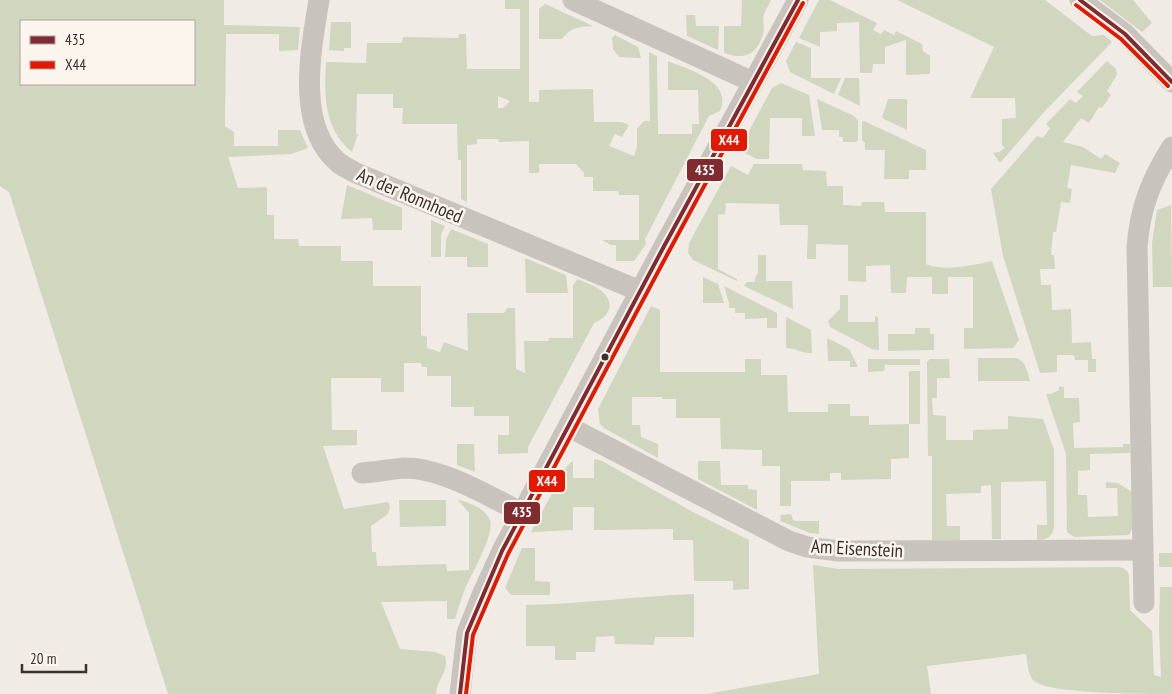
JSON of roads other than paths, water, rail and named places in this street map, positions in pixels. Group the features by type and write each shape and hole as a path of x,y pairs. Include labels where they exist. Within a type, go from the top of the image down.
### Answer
{"street":[{"name":"An der Ronnhoed","path":"319,0 309,86 313,118 322,143 339,163 356,173 640,291"},
{"path":"573,0 753,82"},
{"path":"460,694 467,633 482,595 522,513 798,0"},
{"path":"1080,0 1125,34 1172,82"},
{"path":"1144,603 1137,271 1138,231 1147,192 1172,147"},
{"name":"Am Eisenstein","path":"569,427 789,541 807,547 839,551 1143,550"},
{"path":"362,473 406,468 433,473 468,486 522,513"}]}
